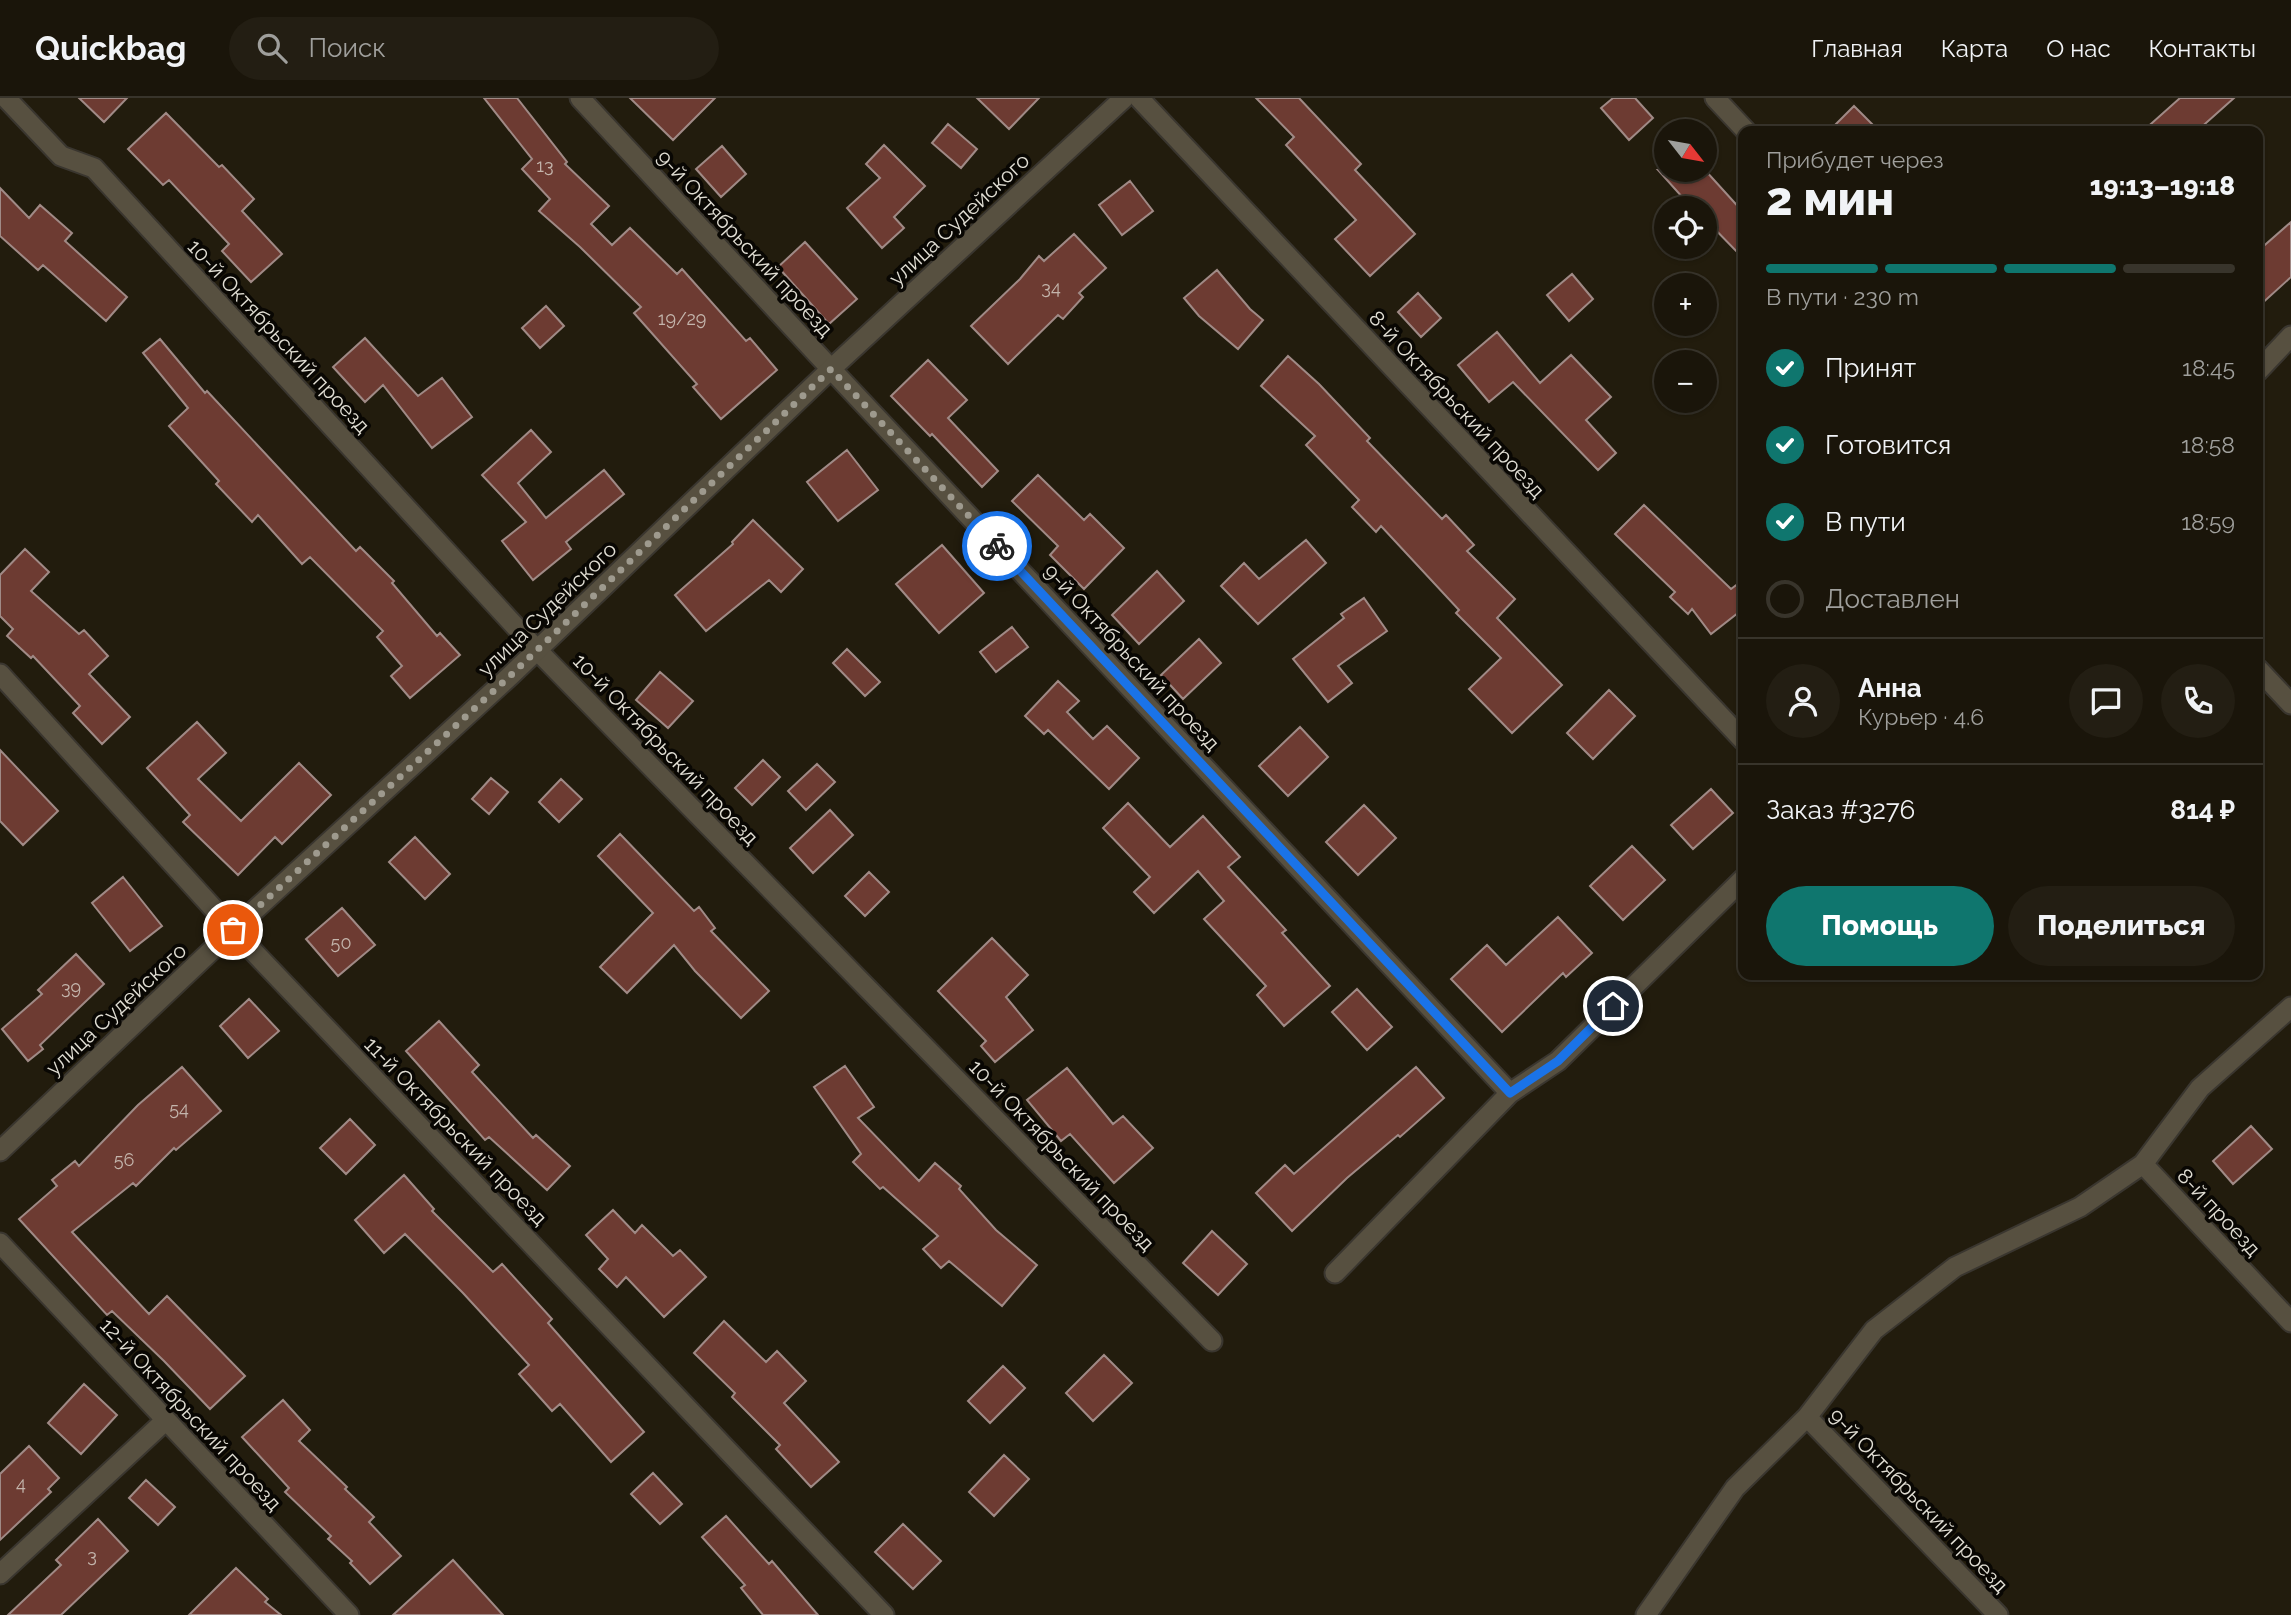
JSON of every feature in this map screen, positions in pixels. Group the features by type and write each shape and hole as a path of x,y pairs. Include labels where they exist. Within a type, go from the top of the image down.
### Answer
{"street":[{"name":"10-й Октябрьский проезд","path":"6,98 61,156 94,168 537,650 1212,1341"},
{"name":"9-й Октябрьский проезд","path":"580,98 1510,1093"},
{"name":"улица Судейского","path":"0,1151 233,930 537,650 831,369 1124,98"},
{"name":"8-й Октябрьский проезд","path":"1139,98 1738,735"},
{"path":"1715,98 1741,126"},
{"path":"2263,366 2291,336"},
{"name":"11-й Октябрьский проезд","path":"0,674 233,930 884,1615"},
{"path":"2263,675 2291,704"},
{"path":"1335,1273 1510,1093 1558,1061 1738,884"},
{"path":"1646,1615 1735,1488 1807,1417 1874,1330 1955,1267 2080,1207 2143,1164 2200,1088 2291,1007"},
{"name":"8-й проезд","path":"2143,1164 2291,1322"},
{"name":"12-й Октябрьский проезд","path":"0,1243 349,1615"},
{"name":"9-й Октябрьский проезд","path":"1807,1417 1998,1615"},
{"path":"0,1574 166,1420"}],"building":[{"path":"79,98 127,98 104,122"},
{"path":"484,98 517,98 567,162 565,164 609,206 591,224 612,245 630,228 677,274 682,269 746,341 750,338 777,370 721,419 693,387 697,384 634,313 641,307 539,211 550,199 522,169 532,159"},
{"path":"630,98 715,98 673,140"},
{"path":"977,98 1039,98 1009,129"},
{"path":"1256,98 1299,98 1361,164 1355,170 1415,234 1370,276 1335,239 1356,220 1286,145 1294,137"},
{"path":"1613,98 1635,98 1653,118 1629,140 1601,108"},
{"path":"2180,98 2234,98 2203,126 2149,126"},
{"path":"1854,106 1874,126 1834,126"},
{"path":"166,113 254,199 242,211 282,254 251,282 222,251 229,244 169,180 163,185 128,149"},
{"path":"948,124 977,149 961,168 932,143"},
{"path":"884,145 925,186 894,217 904,228 882,248 847,208 880,178 866,164"},
{"path":"722,146 746,174 721,197 696,169"},
{"path":"1130,181 1153,211 1122,235 1099,205"},
{"path":"1669,182 1716,182 1738,206 1738,253 1717,231 1717,196 1681,196"},
{"path":"0,188 29,218 40,205 72,233 65,241 127,297 106,321 43,265 38,270 0,236"},
{"path":"2291,222 2291,277 2263,302 2263,247"},
{"path":"1074,234 1106,268 1079,293 1083,297 1063,319 1058,315 1008,364 971,326 1020,279 1039,256 1044,261"},
{"path":"805,242 857,299 829,324 778,267"},
{"path":"1217,270 1250,309 1263,320 1238,349 1199,316 1184,298"},
{"path":"1572,274 1593,299 1569,321 1547,295"},
{"path":"1418,293 1441,318 1421,337 1398,312"},
{"path":"546,306 564,326 540,348 522,328"},
{"path":"1497,332 1540,383 1571,355 1611,397 1586,420 1616,453 1598,470 1513,382 1489,402 1458,365"},
{"path":"365,338 418,396 442,378 472,417 432,448 383,385 365,402 333,367"},
{"path":"160,339 205,393 207,391 356,551 360,547 394,581 392,583 437,636 440,633 460,655 410,698 391,676 402,666 377,637 383,631 310,557 302,564 258,515 252,522 216,484 219,481 169,426 188,408 143,353"},
{"path":"1288,356 1319,384 1370,438 1367,441 1442,519 1446,515 1474,545 1467,551 1515,599 1497,618 1562,685 1512,733 1469,689 1501,658 1456,613 1459,610 1381,526 1376,532 1352,507 1359,500 1306,445 1315,436 1261,386"},
{"path":"928,360 967,400 948,418 998,471 982,487 932,434 930,436 891,396"},
{"path":"531,430 551,452 518,483 546,518 604,470 624,494 566,542 571,549 533,580 502,541 526,522 482,475"},
{"path":"847,450 878,490 838,521 807,482"},
{"path":"1038,475 1084,520 1090,514 1124,548 1084,589 1050,555 1058,546 1012,501"},
{"path":"1644,505 1731,589 1738,584 1738,613 1711,634 1692,609 1688,614 1670,597 1675,592 1615,534"},
{"path":"753,520 803,569 781,592 769,580 706,631 675,595 733,544"},
{"path":"1306,540 1326,563 1258,624 1221,586 1244,563 1259,579"},
{"path":"942,545 984,593 939,633 896,584"},
{"path":"25,549 49,572 31,591 79,634 84,630 108,656 89,674 130,717 102,744 73,713 80,706 33,656 31,658 7,636 13,629 0,616 0,575"},
{"path":"1157,571 1184,601 1139,644 1112,615"},
{"path":"1364,598 1387,631 1338,666 1352,683 1328,702 1293,659 1344,618 1341,614"},
{"path":"1012,627 1028,647 996,672 980,652"},
{"path":"1199,639 1221,663 1183,699 1161,675"},
{"path":"847,649 880,682 865,696 833,663"},
{"path":"660,672 693,701 668,728 636,700"},
{"path":"1058,681 1079,701 1067,712 1093,739 1107,726 1139,758 1109,789 1048,730 1044,734 1025,716"},
{"path":"1609,690 1635,716 1593,759 1567,733"},
{"path":"197,722 226,753 198,779 241,821 299,763 331,795 282,844 275,837 238,875 183,822 190,815 147,768"},
{"path":"1300,727 1328,757 1288,796 1259,766"},
{"path":"0,750 58,811 23,845 0,821"},
{"path":"763,760 780,777 752,805 735,788"},
{"path":"817,764 835,782 806,810 788,791"},
{"path":"491,778 508,792 489,814 472,799"},
{"path":"561,779 582,799 559,822 539,802"},
{"path":"1711,789 1733,813 1693,849 1671,825"},
{"path":"1128,803 1170,847 1203,816 1240,857 1228,867 1286,930 1282,933 1330,986 1284,1026 1257,995 1266,986 1204,919 1224,901 1198,871 1154,913 1134,892 1150,877 1103,828"},
{"path":"1364,805 1396,838 1358,875 1326,842"},
{"path":"830,810 853,835 813,873 790,848"},
{"path":"620,834 694,911 699,907 715,928 711,931 769,991 741,1018 695,971 674,945 627,993 600,967 653,913 598,856"},
{"path":"415,837 450,874 425,899 389,862"},
{"path":"1632,846 1665,880 1623,920 1590,886"},
{"path":"869,872 889,892 865,916 845,896"},
{"path":"123,877 162,926 130,951 92,903"},
{"path":"342,908 375,945 338,976 306,939"},
{"path":"1558,917 1592,953 1566,977 1563,973 1502,1032 1451,979 1487,945 1506,965"},
{"path":"992,938 1028,975 1006,997 1033,1030 995,1062 981,1046 986,1041 938,991"},
{"path":"76,954 104,984 40,1045 43,1049 28,1061 2,1029 42,994 38,990"},
{"path":"1357,989 1392,1027 1367,1050 1332,1012"},
{"path":"249,999 279,1031 248,1058 220,1026"},
{"path":"439,1021 479,1065 472,1072 533,1138 536,1135 570,1166 547,1190 489,1137 485,1140 406,1051"},
{"path":"845,1066 874,1107 858,1118 919,1181 935,1163 961,1186 959,1189 996,1230 1037,1265 1002,1306 949,1261 941,1268 923,1249 938,1236 883,1187 880,1189 853,1162 861,1154 814,1087"},
{"path":"182,1067 221,1111 176,1150 174,1148 136,1186 133,1183 72,1232 149,1314 167,1296 245,1376 210,1409 112,1311 107,1315 19,1219 57,1186 52,1180 75,1161 79,1166 138,1105"},
{"path":"1416,1067 1444,1098 1347,1178 1292,1231 1256,1193 1285,1165 1294,1174"},
{"path":"1067,1068 1113,1124 1123,1116 1153,1148 1114,1183 1070,1134 1061,1141 1027,1100"},
{"path":"350,1119 375,1145 346,1174 320,1148"},
{"path":"2251,1126 2272,1149 2233,1184 2213,1161"},
{"path":"404,1175 434,1209 432,1211 493,1272 502,1264 552,1319 548,1323 644,1432 611,1462 560,1404 552,1411 519,1374 529,1365 405,1234 384,1253 355,1220"},
{"path":"613,1210 635,1233 642,1225 673,1256 680,1250 706,1277 664,1317 626,1277 617,1287 599,1269 608,1259 586,1235"},
{"path":"1212,1231 1247,1264 1218,1295 1183,1263"},
{"path":"724,1321 766,1362 777,1351 806,1381 784,1403 839,1462 811,1487 776,1449 780,1445 732,1397 735,1393 694,1353"},
{"path":"1104,1355 1132,1383 1093,1421 1066,1393"},
{"path":"1003,1366 1025,1388 990,1423 968,1401"},
{"path":"84,1384 117,1415 81,1454 48,1423"},
{"path":"283,1400 310,1430 299,1441 374,1517 369,1522 401,1556 370,1584 350,1563 352,1561 328,1539 331,1536 285,1492 289,1488 242,1437"},
{"path":"29,1446 59,1478 48,1489 51,1492 0,1540 0,1474"},
{"path":"1004,1455 1029,1479 994,1516 969,1492"},
{"path":"653,1473 682,1504 660,1524 631,1494"},
{"path":"146,1480 175,1507 158,1525 129,1498"},
{"path":"726,1516 769,1564 772,1561 818,1615 763,1615 741,1588 745,1585 702,1537"},
{"path":"98,1519 128,1551 61,1615 8,1615 61,1565 56,1560"},
{"path":"903,1524 941,1561 913,1589 875,1552"},
{"path":"453,1560 503,1615 393,1615"},
{"path":"236,1568 268,1599 265,1602 281,1615 189,1615"}],"way so far":[{"path":"233,930 510,676 831,369 997,546"}],"route":[{"path":"997,546 1510,1093 1558,1061 1613,1006"}]}
